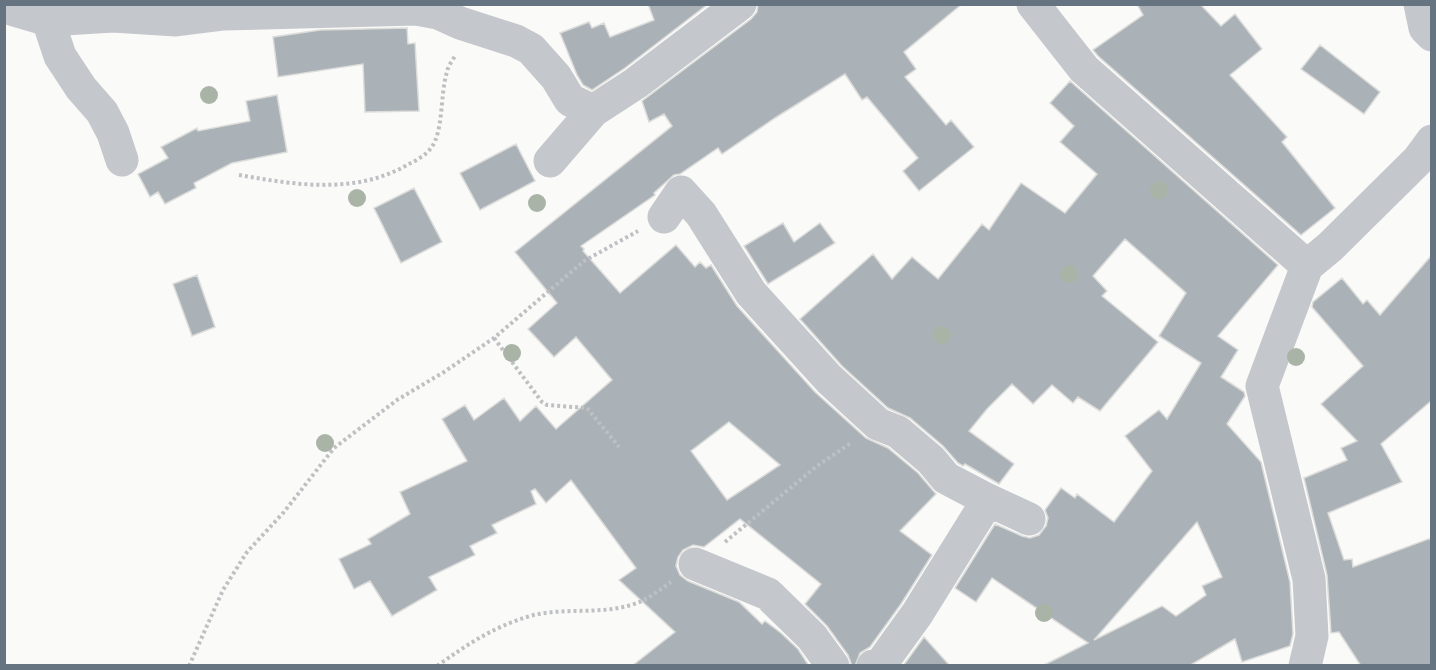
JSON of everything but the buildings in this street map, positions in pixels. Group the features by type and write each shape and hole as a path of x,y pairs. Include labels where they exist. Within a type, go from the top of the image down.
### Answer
{"street":[{"path":"5,4 14,10 48,20 113,16 176,20 224,14 416,9 438,13 516,41 531,49 556,78 570,100 593,111"},
{"path":"550,161 593,111 636,83 740,4"},
{"path":"1033,4 1084,69 1307,266"},
{"path":"1420,4 1425,28 1431,35"},
{"path":"48,20 60,56 72,76 102,112 113,133 122,160"},
{"path":"1305,666 1312,636 1309,579 1262,386 1307,266 1330,247 1418,160 1431,141"},
{"path":"664,217 681,192 701,214 751,293 829,379 878,424 898,432 931,460 946,478 1029,519"},
{"path":"873,666 881,664 917,614 988,500"},
{"path":"695,564 768,594 812,637 833,666"}],"path":[{"path":"239,175 322,186 381,177 396,172 420,158 432,147 441,117 447,70 456,53 476,28"},
{"path":"189,666 223,590 247,552 284,512 334,448 397,400 494,338 584,261 664,217"},
{"path":"494,338 537,398 547,405 587,408 619,447"},
{"path":"437,666 485,633 531,616 603,610 631,605 651,596 818,466 878,424"}]}
